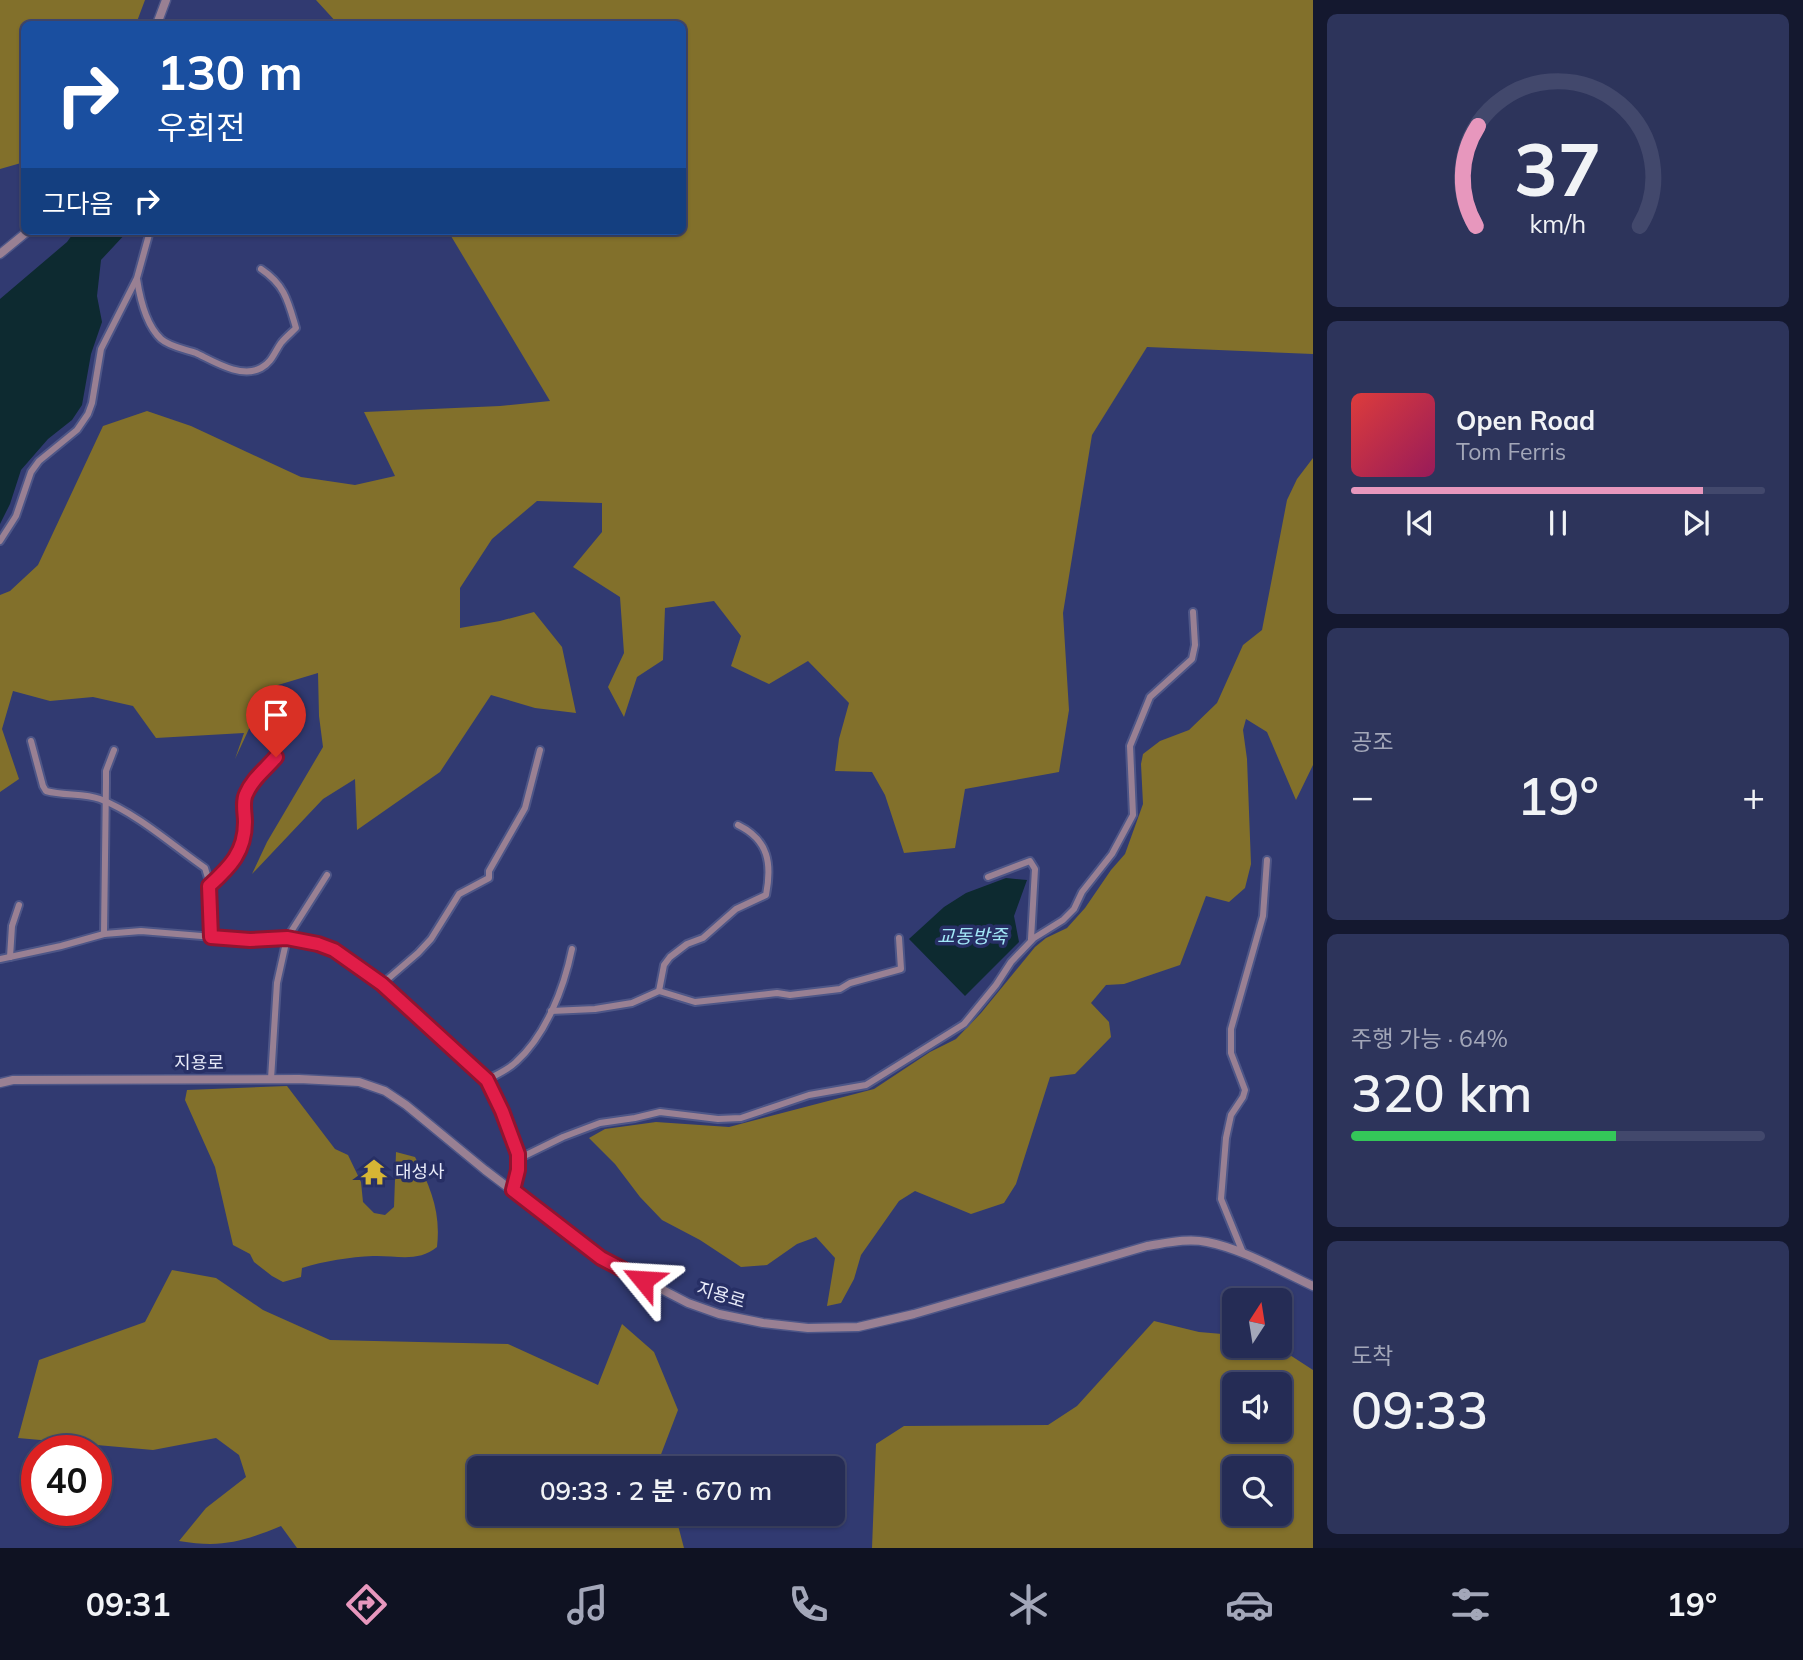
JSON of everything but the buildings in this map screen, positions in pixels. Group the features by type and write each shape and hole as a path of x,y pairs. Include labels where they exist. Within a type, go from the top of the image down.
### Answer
{"street":[{"path":"158,21 166,0"},
{"path":"0,254 23,235"},
{"path":"0,541 16,516 31,472 39,461 77,430 88,414 101,349 137,278 149,235"},
{"path":"137,278 144,310 161,339 222,367 251,371 260,370 268,363 296,328 282,288 275,278 261,269"},
{"path":"518,1159 600,1122 660,1112 718,1119 741,1118 809,1095 866,1085 964,1024 1011,962 1031,941 1063,920 1074,909 1082,892 1112,854 1133,814 1130,746 1150,697 1192,659 1195,645 1194,612"},
{"path":"31,741 46,791 97,798 106,802 205,868 209,886 211,937"},
{"path":"104,934 106,771 114,750"},
{"path":"382,984 431,940 459,894 489,878 489,871 525,808 540,750"},
{"path":"209,886 230,868 240,853 245,823 245,796 257,774 276,757"},
{"path":"659,991 664,965 670,957 687,944 703,938 736,909 766,895 768,864 763,843 752,832 738,825"},
{"path":"1243,1255 1221,1199 1226,1138 1231,1115 1245,1090 1231,1053 1231,1029 1263,916 1266,860"},
{"path":"988,877 1030,861 1035,869 1031,941"},
{"path":"271,1079 277,983 287,938 327,875"},
{"path":"10,957 13,948 12,926 19,905"},
{"path":"0,959 104,934 141,931 250,940 287,938 334,950 382,984 487,1080 502,1111 518,1159 513,1190"},
{"path":"551,1011 595,1009 632,1003 659,991 695,1002 707,1002 734,996 777,993 790,995 839,989 901,969 899,938"},
{"path":"487,1080 513,1065 527,1051 551,1011 566,977 572,950"},
{"name":"지용로","path":"0,1083 13,1080 271,1079 335,1079 359,1082 385,1091 407,1105 601,1258 688,1303 751,1321 808,1328 858,1327 914,1314 1147,1246 1183,1241 1206,1242 1313,1286"}],"shaded area":[{"path":"0,0 145,0 137,21 21,21 21,163 0,169"},
{"path":"316,0 1313,0 1313,354 1147,347 1092,435 1063,613 1069,710 1059,772 965,789 955,848 904,853 885,795 872,772 835,771 839,739 849,703 808,661 769,684 731,666 741,636 714,601 665,608 663,660 637,677 624,717 608,687 624,653 620,597 573,567 602,532 602,503 537,501 492,539 460,588 460,628 534,612 562,647 576,713 535,708 491,695 440,772 357,830 355,779 323,799 252,874 267,842 323,747 318,673 268,688 235,759 244,733 156,738 133,706 93,697 50,701 13,691 2,729 19,779 0,792 0,595 10,591 38,565 103,426 147,411 191,426 301,477 355,485 395,476 364,412 550,401 450,235 686,235 686,21 335,21"},
{"path":"1313,458 1313,765 1296,800 1267,732 1246,719 1243,730 1247,759 1251,864 1245,888 1229,902 1206,896 1180,965 1124,984 1106,985 1091,1003 1109,1022 1111,1037 1075,1074 1050,1077 1016,1184 1004,1203 971,1214 915,1191 899,1201 861,1255 854,1279 841,1303 827,1306 835,1258 816,1237 797,1244 767,1265 741,1267 700,1240 662,1220 615,1164 589,1138 605,1129 656,1122 729,1127 874,1089 930,1052 956,1039 1035,947 1046,938 1067,928 1085,908 1125,854 1143,804 1143,754 1160,741 1189,730 1217,703 1243,645 1262,630 1287,500 1297,479"},
{"path":"287,1086 335,1149 348,1155 361,1182 363,1202 374,1213 385,1215 394,1207 396,1152 415,1157 434,1200 438,1223 437,1247 414,1257 364,1257 319,1263 302,1268 301,1277 283,1282 254,1262 250,1254 233,1245 215,1167 185,1100 187,1090"},
{"path":"172,1270 216,1278 263,1310 330,1340 508,1344 598,1385 622,1324 654,1352 678,1410 660,1456 467,1456 467,1526 678,1526 684,1548 297,1548 281,1526 255,1536 220,1544 179,1541 206,1508 246,1477 239,1455 216,1438 153,1450 112,1446 112,1435 21,1435 21,1438 18,1438 39,1360 145,1322"},
{"path":"1154,1321 1199,1332 1222,1334 1222,1358 1292,1356 1313,1370 1313,1548 872,1548 876,1444 904,1426 1048,1425 1077,1406"}],"water":[{"path":"72,235 124,235 101,260 97,296 102,322 91,354 82,405 72,420 48,439 21,470 0,524 0,299"},
{"name":"교동방죽","path":"1006,878 1027,880 1014,916 1019,942 965,996 909,939 944,907 966,893"}],"place":[{"name":"대성사","path":"374,1172"}],"route":[{"path":"276,757 257,774 245,796 245,823 240,853 230,868 209,886 211,937 250,940 287,938 318,944 334,950 382,984 487,1080 518,1154 518,1170 513,1190 601,1258 643,1280"}]}
